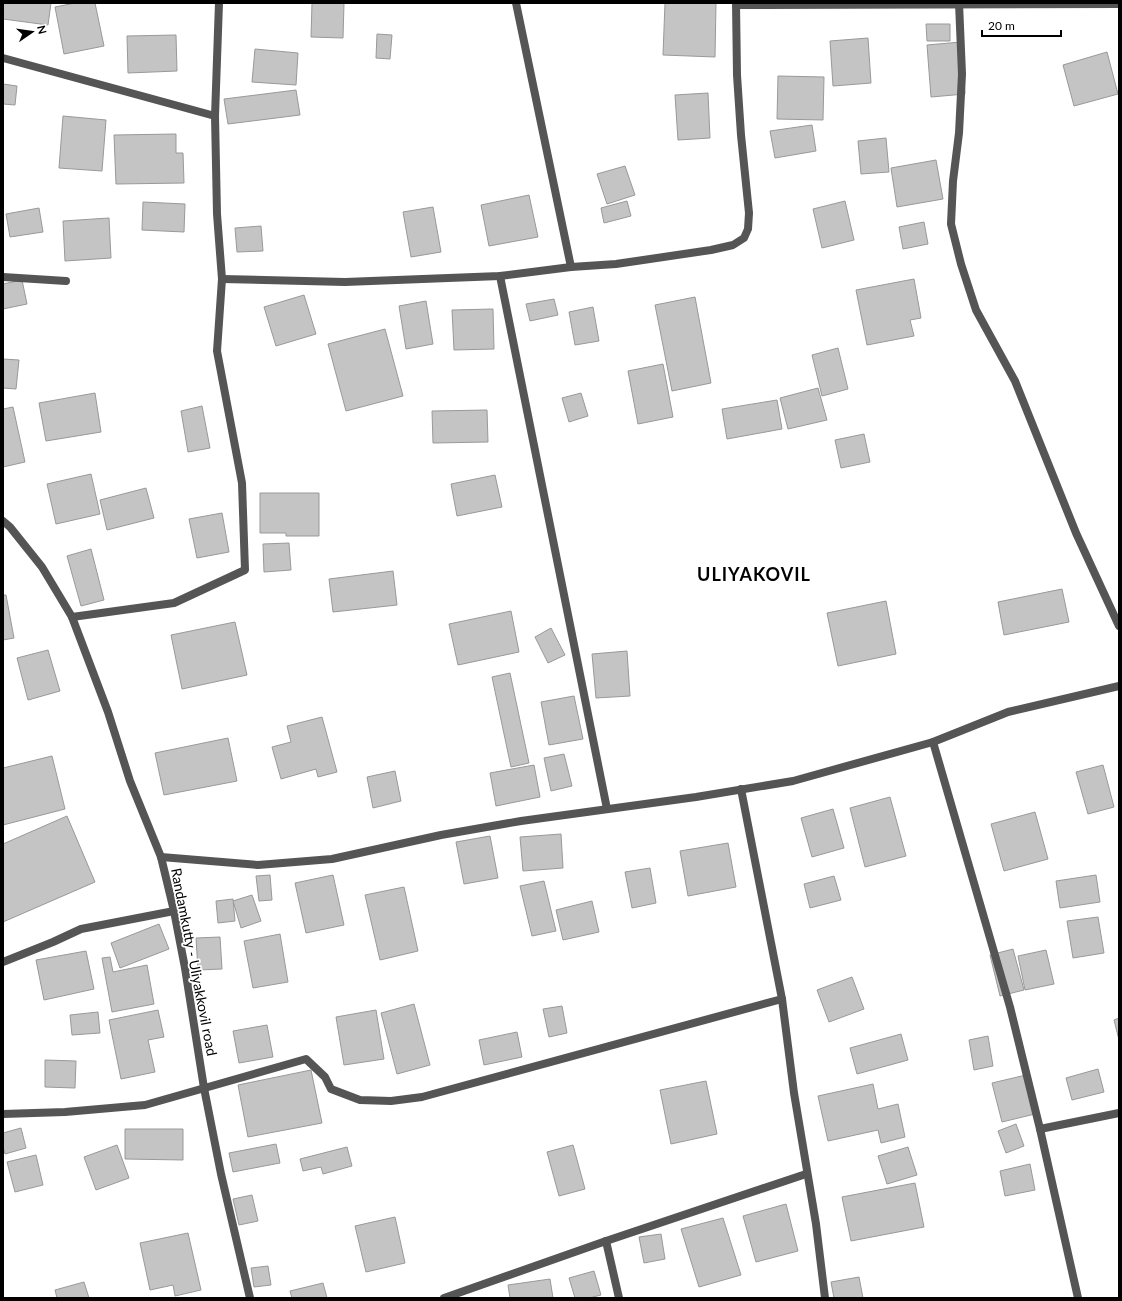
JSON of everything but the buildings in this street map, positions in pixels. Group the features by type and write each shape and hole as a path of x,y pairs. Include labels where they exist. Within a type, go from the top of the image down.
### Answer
{"street":[{"path":"72,617 174,603 245,570 242,484 217,351 222,279 217,214 215,116 219,3"},
{"path":"516,3 571,267"},
{"path":"222,279 345,282 500,276 571,267 616,264 711,250 733,245 744,238 748,229 749,213 741,135 737,75 736,4 1119,4"},
{"path":"959,4 962,74 959,133 953,180 951,224 957,250 976,310 1015,380 1076,532 1119,626"},
{"path":"3,58 215,116"},
{"path":"500,276 607,809"},
{"path":"3,277 66,281"},
{"name":"Randamkutty - Uliyakkovil road","path":"3,521 10,527 42,567 72,617 108,712 130,780 161,857 174,911 185,968 204,1088 221,1174 250,1298"},
{"path":"161,857 258,865 332,859 441,835 521,821 793,781 933,742 1008,712 1119,686"},
{"path":"933,742 1010,1007 1040,1129 1078,1298"},
{"path":"741,789 782,999 806,1174 816,1224 825,1298"},
{"path":"3,962 81,930 174,911"},
{"path":"3,1114 65,1112 145,1105 306,1059 325,1077 331,1089 360,1100 391,1101 422,1097 782,999"},
{"path":"1040,1129 1119,1113"},
{"path":"444,1298 606,1241 806,1174"},
{"path":"606,1241 619,1298"}],"district":[{"name":"ULIYAKOVIL","path":"754,575"}]}
